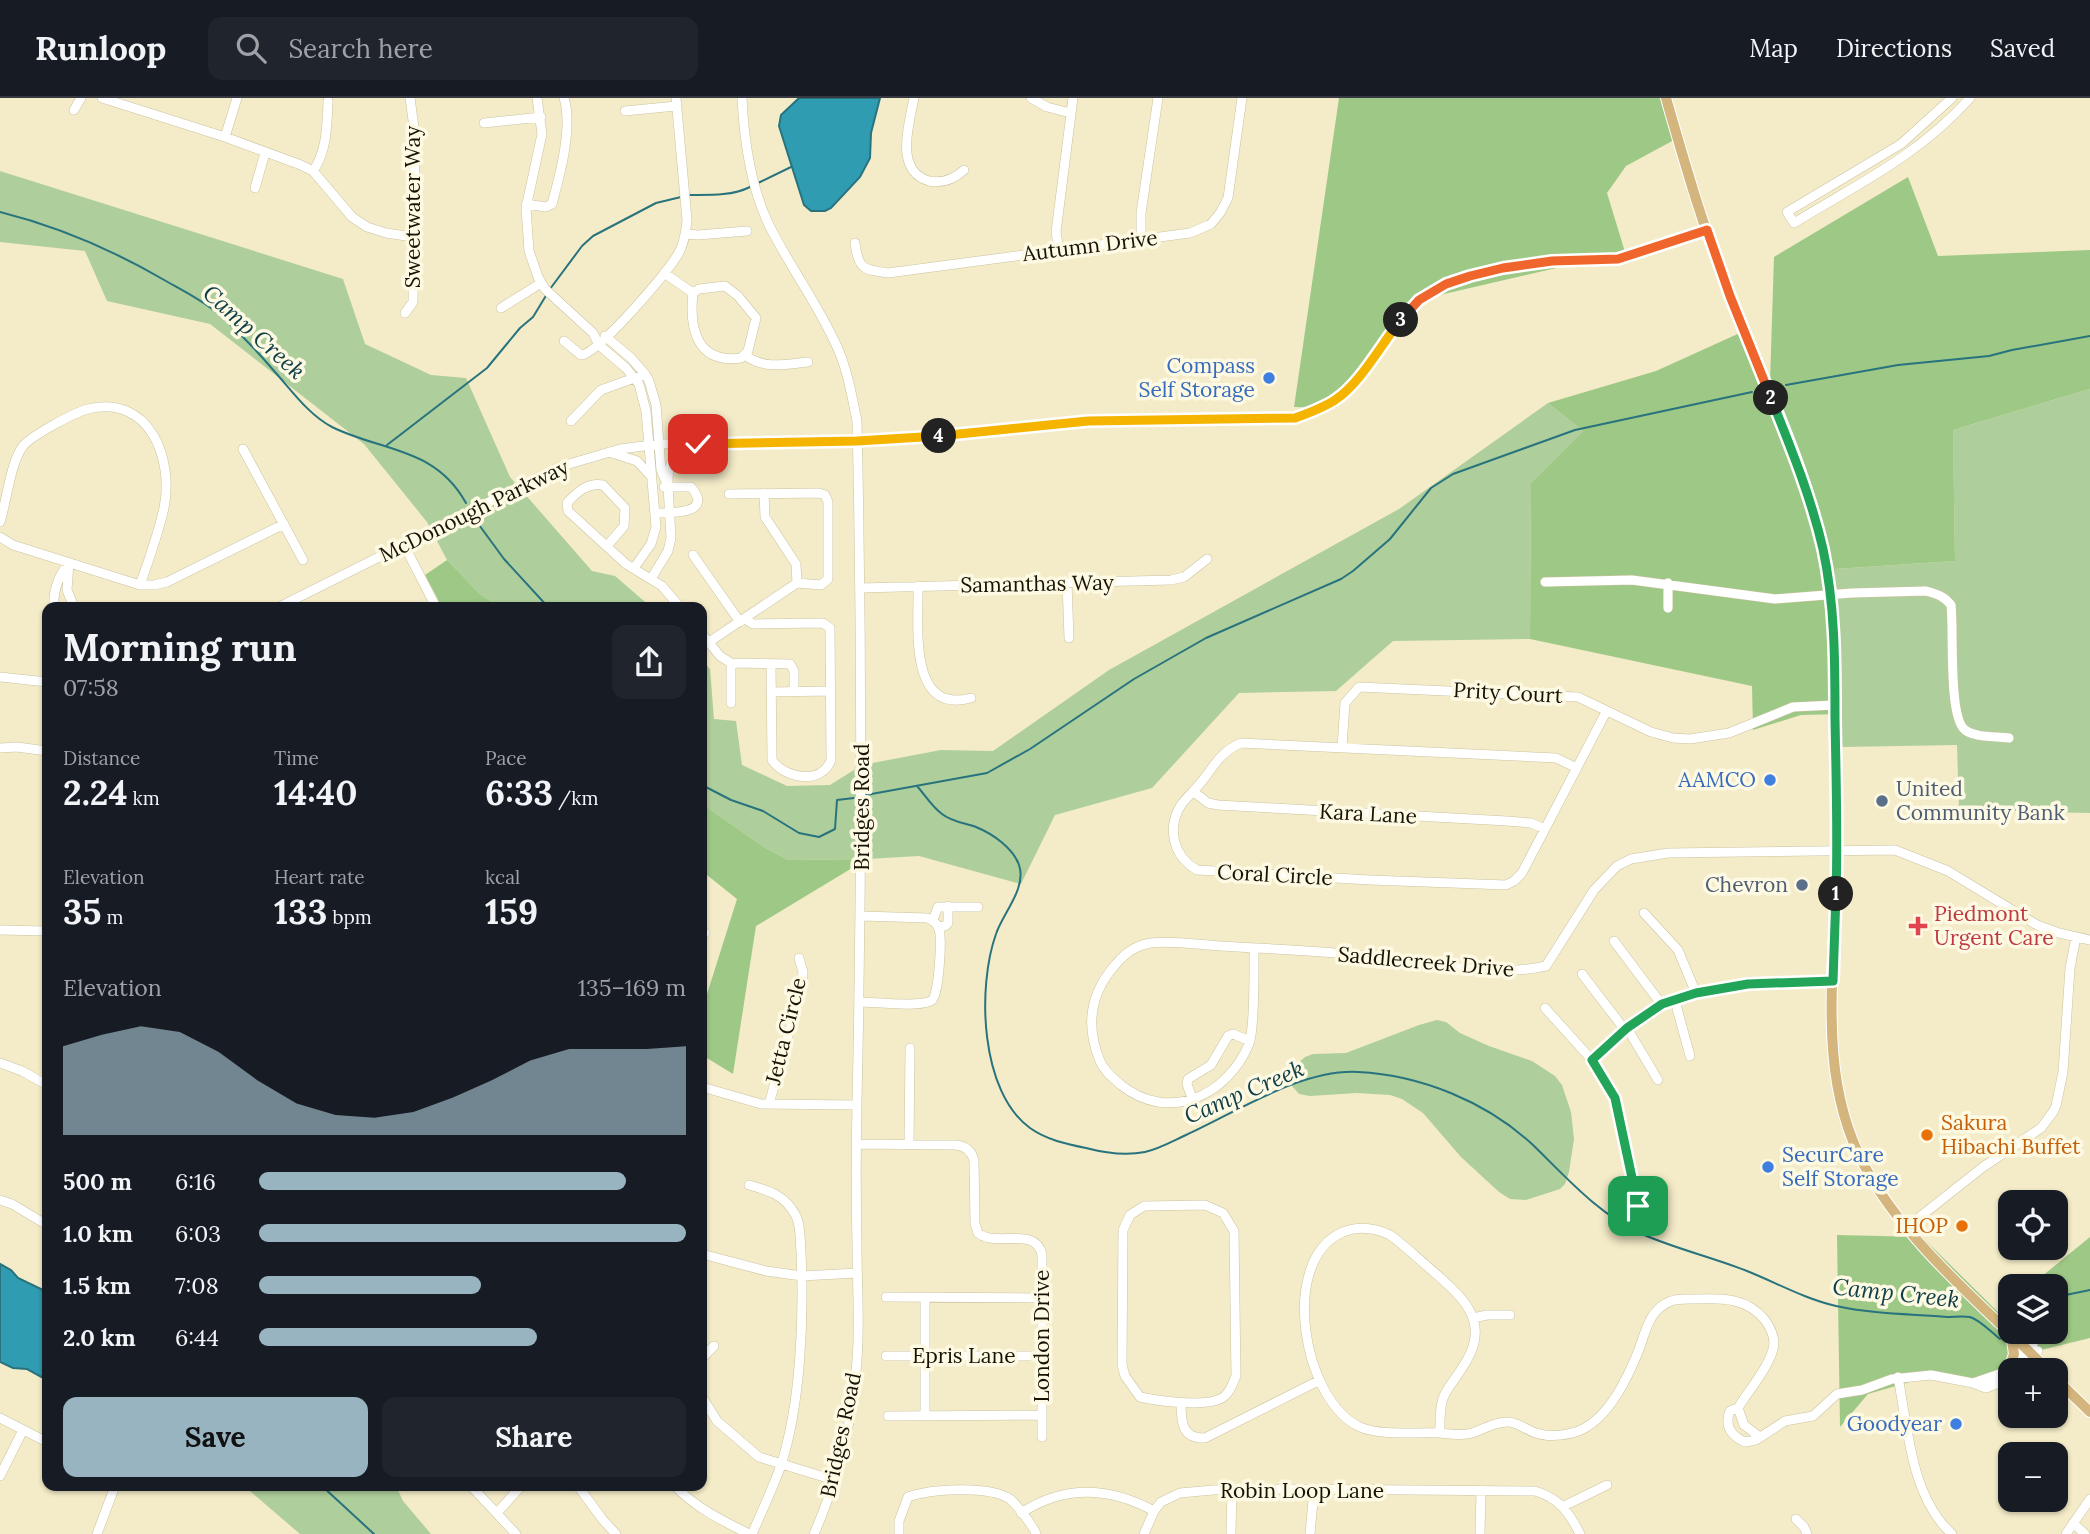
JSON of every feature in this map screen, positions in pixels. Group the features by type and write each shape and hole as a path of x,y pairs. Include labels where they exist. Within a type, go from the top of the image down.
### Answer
{"main road":[{"path":"1666,98 1730,296 1809,496 1823,551 1835,647 1837,850 1833,1061 1844,1118 1876,1187 1907,1227 1998,1321"},
{"path":"2025,1344 2039,1358"},
{"path":"2068,1391 2090,1412"}],"street":[{"path":"74,110 81,98"},
{"path":"102,98 225,137 313,172 352,217 367,228 414,237"},
{"path":"225,137 237,98"},
{"name":"Sweetwater Way","path":"405,313 413,302 415,135 410,98"},
{"path":"537,98 542,144 525,218 528,245 541,284 593,333 600,345 640,376 656,513 654,538 634,568"},
{"path":"527,204 546,207 552,204 567,123 564,98"},
{"name":"Bridges Road","path":"742,98 746,147 754,185 768,222 837,348 848,376 857,421 862,916 857,1105 859,1327 854,1394 834,1480 814,1534"},
{"path":"914,98 908,136 908,164 926,180 939,183 958,176 964,170"},
{"path":"1031,98 1046,107 1070,113"},
{"path":"1059,251 1056,232 1073,98"},
{"path":"1141,240 1141,213 1158,98"},
{"name":"Autumn Drive","path":"855,243 857,258 862,266 870,271 888,273 1201,230 1211,224 1220,213 1227,198 1242,98"},
{"path":"1952,98 1901,144 1787,212 1794,223 1905,156 1944,126 1970,98"},
{"path":"313,172 324,148 328,101"},
{"path":"564,341 583,355 600,345 664,273 679,252 686,234 687,212 676,102 625,111"},
{"path":"484,123 541,117"},
{"path":"255,188 265,153"},
{"name":"McDonough Parkway","path":"289,602 559,467 608,452 660,444 899,440 1088,421 1295,418 1336,399 1350,386 1419,300 1446,284 1503,268 1552,261 1618,259 1707,230"},
{"path":"686,234 747,231"},
{"path":"664,273 693,293"},
{"path":"501,308 541,284"},
{"path":"725,286 752,311 756,318 746,355 724,360 713,357 704,350 695,334 693,293 699,289 725,286"},
{"path":"593,333 608,337 654,398 661,470 668,486"},
{"path":"746,355 753,361 767,365 808,362"},
{"path":"571,421 601,390 640,376"},
{"path":"0,522 17,457 32,437 88,409 110,407 131,413 145,423 157,440 164,483 164,507 140,585"},
{"path":"651,579 670,548 668,486 672,459 678,453 698,444"},
{"path":"243,449 303,560"},
{"path":"608,452 637,461 650,475"},
{"path":"607,546 624,526 625,508 599,484 577,492 568,502 567,508 607,546 664,588 676,602"},
{"path":"654,490 668,486 691,487 696,498 690,511 656,513"},
{"path":"764,493 764,515 795,562 797,583"},
{"path":"709,642 797,583 821,585 828,578 828,500 821,493 729,494"},
{"path":"0,537 69,568 140,585 154,585 167,582 284,524"},
{"path":"404,545 433,602"},
{"path":"693,555 743,621 754,624 828,626 831,762 824,770 803,777 785,773 772,760 771,664"},
{"name":"Samanthas Way","path":"860,588 1171,580 1184,577 1207,559"},
{"path":"54,602 69,568"},
{"path":"1545,582 1632,580 1775,599 1926,591 1946,598 1951,605 1956,713 1959,723 1965,730 1975,734 2009,738"},
{"path":"1067,583 1069,638"},
{"path":"1668,583 1668,608"},
{"path":"62,584 71,602"},
{"path":"918,586 919,658 923,676 931,689 943,697 957,702 971,698"},
{"path":"707,640 723,659 731,663 792,666 794,691"},
{"path":"731,663 731,703"},
{"path":"0,677 42,681"},
{"name":"Prity Court","path":"1342,747 1345,703 1359,687 1578,697 1651,732 1690,739 1729,733 1793,707 1835,705"},
{"path":"771,692 830,691"},
{"name":"Coral Circle","path":"1577,768 1556,758 1241,743 1226,750 1181,806 1175,821 1175,849 1185,863 1197,870 1370,880 1506,884 1514,881 1521,873 1545,829 1577,768 1606,712"},
{"path":"0,748 42,750"},
{"name":"Kara Lane","path":"1194,792 1208,803 1218,805 1507,821 1531,823 1545,829"},
{"name":"Saddlecreek Drive","path":"1193,1101 1146,1100 1129,1091 1101,1065 1092,1039 1093,1006 1101,980 1125,954 1152,942 1348,954 1453,967 1522,971 1546,966 1594,890 1617,866 1631,859 1668,853 1887,849 1915,857 1948,872 2037,925 2090,940"},
{"path":"862,916 921,917 945,926 948,923 948,906"},
{"path":"860,1002 921,1003 931,1000 937,992 936,909 948,906 978,906"},
{"path":"1644,914 1678,950 1696,993"},
{"path":"0,930 42,931"},
{"path":"1907,1227 1983,1167 2041,1128 2053,1112 2063,1072 2070,968 2076,937"},
{"path":"1614,942 1662,1004"},
{"path":"1250,1041 1233,1034 1228,1036 1211,1065 1188,1079 1193,1101 1224,1081 1238,1065 1250,1041 1254,949"},
{"name":"Jetta Circle","path":"769,1104 802,986 803,972 799,958"},
{"path":"1582,974 1626,1029 1658,1080"},
{"path":"1592,1060 1626,1029 1662,1004 1696,993 1748,984 1833,981"},
{"path":"1675,1001 1690,1056"},
{"path":"1545,1008 1592,1060 1615,1098 1638,1206"},
{"path":"909,1144 910,1048"},
{"path":"0,1063 42,1081"},
{"path":"707,1089 769,1104 857,1105"},
{"name":"London Drive","path":"857,1144 958,1145 969,1151 974,1161 976,1231 986,1238 1027,1239 1036,1242 1042,1253 1042,1437"},
{"path":"680,1491 709,1514 750,1534 781,1465 791,1423 799,1356 802,1276 798,1218 786,1201 776,1193 749,1185"},
{"path":"0,1200 42,1222"},
{"path":"1205,1205 1223,1213 1234,1231 1236,1376 1230,1390 1219,1400 1181,1403 1140,1397 1125,1376 1122,1365 1123,1230 1130,1215 1144,1206 1205,1205"},
{"path":"1440,1433 1441,1399 1471,1353 1473,1318 1461,1297 1394,1238 1372,1229 1346,1231 1333,1237 1318,1253 1306,1290 1306,1339 1320,1380 1336,1407 1349,1421 1374,1431 1469,1434 1507,1422 1537,1434 1560,1435 1575,1432 1589,1425 1604,1412 1617,1393 1635,1359 1652,1315 1664,1304 1679,1299 1715,1298 1741,1302 1760,1314 1771,1329 1774,1343 1770,1357 1738,1408 1730,1411 1728,1416 1730,1431 1745,1442 1751,1442 1785,1421 1812,1416 1837,1394 1862,1390 1898,1377 1924,1375 1973,1383 1998,1376"},
{"path":"707,1255 766,1272 802,1276 857,1273"},
{"path":"886,1297 1041,1298"},
{"path":"925,1298 925,1416"},
{"path":"1473,1318 1510,1314"},
{"path":"707,1353 714,1346"},
{"path":"2026,1358 2033,1350"},
{"name":"Epris Lane","path":"886,1356 1041,1356"},
{"path":"1898,1377 1922,1492 1940,1524 1952,1534"},
{"path":"1181,1403 1184,1430 1194,1437 1205,1438 1320,1380"},
{"path":"707,1404 717,1420 759,1457 834,1480"},
{"path":"1738,1408 1744,1425 1760,1437"},
{"path":"888,1416 1042,1415"},
{"path":"0,1418 42,1440"},
{"path":"0,1476 23,1430"},
{"path":"1580,1534 1563,1506 1606,1485"},
{"path":"899,1534 899,1521 908,1497 922,1492 984,1490 1010,1499 1033,1525 1036,1534"},
{"path":"1231,1534 1232,1490"},
{"name":"Robin Loop Lane","path":"1154,1511 1161,1502 1180,1493 1232,1490 1535,1491 1554,1497 1563,1506"},
{"path":"1310,1534 1314,1490"},
{"path":"1480,1534 1481,1490"},
{"path":"97,1534 113,1491"},
{"path":"476,1491 516,1534"},
{"path":"496,1513 516,1491"},
{"path":"582,1491 616,1534"},
{"path":"1021,1513 1054,1496 1072,1493 1111,1494 1154,1511 1144,1534"},
{"path":"2066,1534 2090,1499"},
{"path":"1796,1519 1807,1534"},
{"path":"2073,1523 2085,1534"}],"green space":[{"path":"1339,98 1666,98 1674,140 1626,166 1607,193 1625,252 1418,300 1336,408 1294,407"},
{"path":"0,171 343,279 365,344 431,375 466,378 510,477 592,571 615,576 645,602 492,602 480,594 447,560 427,522 364,444 210,324 107,301 85,251 0,242"},
{"path":"1908,177 1938,256 2090,250 2090,389 1953,430 1955,561 1835,569 1841,714 1801,715 1753,730 1752,686 1530,639 1531,483 1583,431 1548,403 1656,371 1742,332 1770,382 1774,257"},
{"path":"2090,389 2090,813 1959,810 1957,745 1842,747 1835,569 1955,561 1953,430"},
{"path":"1548,403 1583,431 1531,483 1530,639 1393,641 1336,691 1239,693 1152,788 1055,815 1021,884 919,856 788,860 767,849 707,807 707,666 710,669 714,719 736,721 742,765 787,786 830,785 862,765 941,750 993,751 1109,670 1399,509"},
{"path":"447,560 480,594 492,602 439,602 425,575"},
{"path":"707,807 767,849 788,860 867,859 756,926 733,1074 707,1058 707,994 737,899 707,875"},
{"path":"1437,1020 1446,1022 1460,1033 1489,1046 1532,1061 1555,1076 1562,1085 1571,1112 1574,1139 1569,1172 1560,1189 1526,1200 1510,1199 1461,1157 1423,1113 1402,1099 1390,1095 1357,1093 1310,1096 1299,1094 1292,1086 1297,1064 1305,1057 1313,1054 1346,1053"},
{"path":"1837,1235 1922,1237 1998,1312 1998,1344 2066,1344 2037,1351 2029,1358 1998,1358 1998,1384 1993,1389 1927,1377 1868,1394 1840,1427"},
{"path":"2090,1237 2090,1338 2068,1343 2068,1274 2045,1274 2062,1260 2068,1260 2068,1255"},
{"path":"250,1491 398,1491 403,1501 431,1534 300,1534"}],"water":[{"path":"799,98 880,98 871,133 870,158 860,177 825,211 811,211 804,205 779,126 781,115"},
{"path":"0,1264 18,1278 42,1290 42,1377 27,1369 13,1368 0,1362"}],"waterway":[{"path":"758,183 791,167"},
{"path":"690,195 713,195 750,187"},
{"path":"550,289 582,246 593,236 656,203 681,197"},
{"name":"Camp Creek","path":"0,212 65,232 106,250 201,301 241,335 316,416 351,435 423,461 439,471 466,503"},
{"path":"387,445 487,368 520,328 533,317 547,294"},
{"path":"1786,385 1898,365 1989,356 2090,336"},
{"path":"866,795 987,773 1030,749 1134,679 1206,638 1341,579 1390,539 1431,488 1453,474 1575,430 1752,392"},
{"name":"Camp Creek","path":"474,518 504,559 543,602"},
{"name":"Camp Creek","path":"917,786 946,817 976,827 1002,842 1019,865 1020,883 999,926 990,956 986,982 987,1037 992,1065 1013,1112 1043,1136 1100,1151 1123,1154 1150,1151 1270,1094 1314,1077 1358,1072 1382,1074 1429,1085 1495,1116 1533,1145 1597,1206 1642,1234 1734,1266 1825,1303 1877,1312 1970,1317 1982,1323 1998,1337"},
{"name":"Camp Creek","path":"707,788 731,800 763,811 799,833 819,837 835,829 837,800 854,798"},
{"name":"Camp Creek","path":"2068,1295 2090,1290"},
{"path":"327,1491 374,1534"}],"place":[{"name":"Compass Self Storage","path":"1269,378"},
{"name":"AAMCO","path":"1770,780"},
{"name":"United Community Bank","path":"1882,801"},
{"name":"Chevron","path":"1802,885"},
{"name":"Piedmont Urgent Care","path":"1918,926"},
{"name":"Sakura Hibachi Buffet","path":"1927,1135"},
{"name":"SecurCare Self Storage","path":"1768,1167"},
{"name":"IHOP","path":"1962,1226"},
{"name":"Goodyear","path":"1956,1424"}],"route":[{"path":"698,444 899,440 1088,421 1295,418 1336,399 1350,386 1419,300 1446,284 1503,268 1552,261 1618,259 1707,230 1730,296 1809,496 1827,572 1835,647 1838,785 1833,981 1738,985 1696,993 1662,1004 1627,1028 1592,1060 1615,1098 1638,1206"}]}
